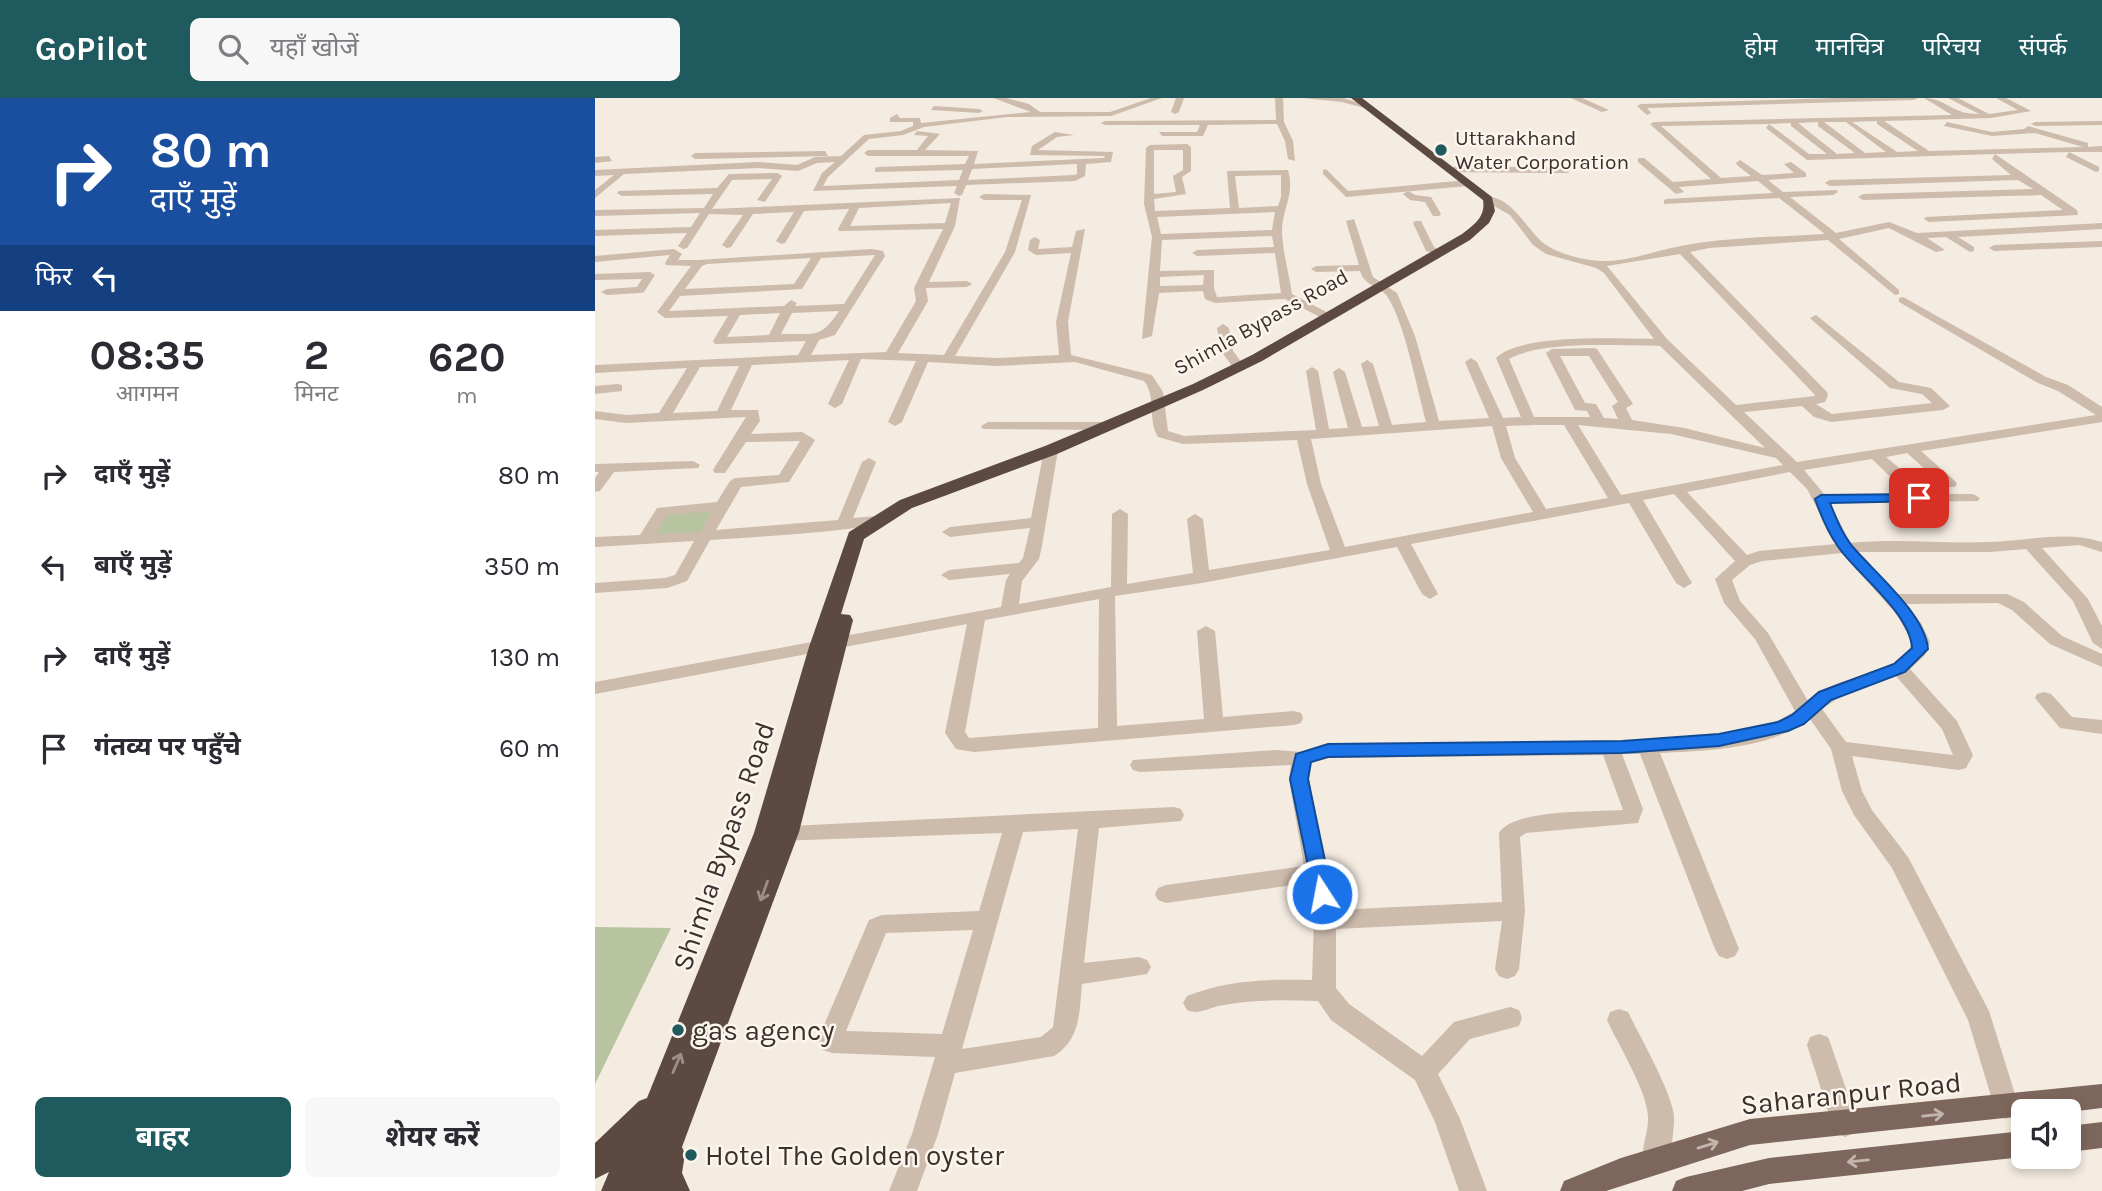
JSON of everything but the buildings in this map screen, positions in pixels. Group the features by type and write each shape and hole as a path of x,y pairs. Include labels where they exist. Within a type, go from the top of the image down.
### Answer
{"highway":[{"path":"1362,103 1488,199"},
{"name":"Shimla Bypass Road","path":"649,1191 668,1114 776,833 828,645 876,522 906,504 1051,450 1160,405 1240,367 1466,237 1483,222 1491,208 1488,199"},
{"path":"595,1163 668,1114"},
{"path":"668,1114 666,1174 674,1191"},
{"name":"Shimla Bypass Road","path":"618,1191 668,1114"}],"main road":[{"name":"Saharanpur Road","path":"1574,1191 1621,1171 1750,1132 2102,1096"},
{"path":"2081,1138 2102,1135"},
{"path":"1686,1191 1769,1171 2011,1145"}],"street":[{"path":"997,98 1014,102 1040,115"},
{"path":"1014,102 1036,98"},
{"path":"906,132 917,127 1007,115 1095,115 1122,112 1158,98"},
{"path":"1175,112 1180,98"},
{"path":"1279,98 1280,122 1289,141 1292,159"},
{"path":"1307,98 1362,103"},
{"path":"1575,98 1605,110"},
{"path":"1631,98 1688,103 1914,98"},
{"path":"1928,98 1962,117"},
{"path":"1952,98 2019,128 2054,150"},
{"path":"1718,181 1654,124 1962,117 2027,111 2000,98"},
{"path":"1647,113 1641,106 1661,101 1737,119"},
{"path":"1688,103 1754,117"},
{"path":"934,108 1023,115"},
{"path":"1007,115 1040,121 1033,126"},
{"path":"1095,115 1088,122 1280,122"},
{"path":"897,116 893,120 917,120 917,127"},
{"path":"2021,152 1992,134 1935,121 1768,126 1804,156 2101,151"},
{"path":"1173,134 1176,122"},
{"path":"1146,134 1201,134 1205,122"},
{"path":"1241,133 1244,122"},
{"path":"1880,122 1929,155"},
{"path":"1849,123 1896,155"},
{"path":"1992,134 2019,128 2102,123"},
{"path":"1097,134 1111,124"},
{"path":"1794,124 1836,157"},
{"path":"1821,124 1864,156"},
{"path":"2019,128 2037,130 2101,151"},
{"path":"919,154 926,142 936,134 906,132 867,137 829,170 815,189 1077,178 1081,176 1082,162"},
{"path":"878,170 968,167 1054,158 1110,155 1107,161 1082,162 1054,158 1032,151 1056,134 1070,135"},
{"path":"1050,139 1084,141"},
{"path":"944,153 949,140"},
{"path":"1855,149 1886,148"},
{"path":"2100,228 2041,192 1994,158 2101,151"},
{"path":"868,153 974,153 950,226 919,291 922,301 890,355"},
{"path":"2069,155 2097,169"},
{"path":"695,156 846,156"},
{"path":"595,173 748,165 798,168 815,160 846,156"},
{"path":"595,160 609,159"},
{"path":"1641,160 1690,200"},
{"path":"1824,166 1997,161"},
{"path":"1740,163 1835,237 1902,296 2042,380 2063,388 2102,416"},
{"path":"1669,185 1803,175 1788,164"},
{"path":"737,176 748,165"},
{"path":"1451,170 1567,170"},
{"path":"1326,172 1343,198 1468,183"},
{"path":"596,193 621,173"},
{"path":"1235,211 1230,173 1286,173 1286,197 1277,233 1287,296"},
{"path":"645,193 660,179 697,176"},
{"path":"683,246 729,177 778,176 762,200"},
{"path":"1667,202 1782,194 1831,187 2020,177"},
{"path":"1163,183 1180,195 1149,197 1163,183"},
{"path":"1403,189 1413,198 1428,199 1436,214"},
{"path":"622,193 720,191"},
{"path":"1863,197 2041,192"},
{"path":"948,358 1010,252 1028,197 984,197"},
{"path":"1146,336 1154,290 1157,237 1149,197"},
{"path":"1140,765 1276,757 1302,759 1328,751 1647,746 1744,736 1782,727 1838,690 1899,668 1920,649 1921,643 1915,629 1893,599 1845,547 1832,526 1821,499 1787,460 1663,342 1608,271 1593,264 1559,256 1542,247 1513,213 1488,199"},
{"path":"595,213 750,211 957,200"},
{"path":"896,228 906,203"},
{"path":"855,206 843,229 950,226"},
{"path":"781,241 801,209"},
{"path":"1152,214 1282,209"},
{"path":"727,245 750,211"},
{"path":"1929,219 2074,212"},
{"path":"1351,221 1369,282 1391,293 1409,337 1434,426"},
{"path":"1418,223 1430,248 1439,253"},
{"path":"1593,264 1636,260 1681,249 1835,237 1893,225 1940,250"},
{"path":"1915,236 2100,228"},
{"path":"595,233 694,230"},
{"path":"1065,358 1062,322 1081,231"},
{"path":"1157,237 1277,233"},
{"path":"1946,233 1970,249"},
{"path":"1239,234 1240,252"},
{"path":"1035,240 1033,250 1036,252 1077,250"},
{"path":"1994,248 2102,244"},
{"path":"1681,249 1820,390 1822,398 1733,409"},
{"path":"1280,250 1203,253 1210,272 1209,297 1215,300 1287,296 1328,317"},
{"path":"595,259 674,252 677,254 670,263 760,259 815,260 872,252 880,254 831,332 815,337 719,341 736,312"},
{"path":"773,338 798,287 815,260"},
{"path":"700,262 663,312 665,315 736,312 785,315"},
{"path":"1316,269 1364,268"},
{"path":"1154,274 1210,272"},
{"path":"595,277 650,275 640,289 607,292"},
{"path":"718,313 747,275"},
{"path":"922,285 967,284"},
{"path":"677,293 798,287"},
{"path":"1154,290 1208,288"},
{"path":"729,324 846,307"},
{"path":"1805,402 1819,414 1831,418 1943,406 1926,391 1895,385 1816,318"},
{"path":"1223,328 1227,351 1240,367"},
{"path":"803,358 815,337"},
{"path":"1530,422 1501,358 1507,353 1531,346 1663,342"},
{"path":"1600,422 1591,407 1580,407 1552,353 1593,352 1626,404 1619,407 1627,424"},
{"path":"835,404 857,355"},
{"path":"595,369 857,355 1012,362 1065,358 1087,360 1143,375 1154,385 1160,405 1160,429 1172,438 1198,440 1498,422 1600,422 1694,434 1787,460"},
{"path":"895,422 924,356"},
{"path":"722,414 747,362"},
{"path":"1471,362 1498,422 1508,458 1541,513"},
{"path":"1367,364 1387,429"},
{"path":"664,417 695,365"},
{"path":"1313,371 1323,432"},
{"path":"1339,372 1356,431"},
{"path":"595,404 605,389"},
{"path":"595,415 626,419 754,415 743,438 720,470"},
{"path":"595,688 1113,591 1202,578 1402,541 1676,488 1787,460 1911,449 2102,416"},
{"path":"1569,421 1616,499"},
{"path":"988,426 1108,426"},
{"path":"1303,434 1314,484 1339,553"},
{"path":"595,589 677,580 683,576 737,482 784,479 808,440 802,436 743,438"},
{"path":"1911,449 1950,484"},
{"path":"1009,611 1014,580 1021,568 1031,559 1051,450"},
{"path":"1875,454 1905,480 1919,498"},
{"path":"843,525 869,462"},
{"path":"595,488 603,468 693,465"},
{"path":"1676,488 1744,562"},
{"path":"1633,496 1684,583"},
{"path":"1821,499 1973,498"},
{"path":"645,540 662,511 722,506"},
{"path":"1108,733 1113,591 1120,514"},
{"path":"1195,519 1202,578"},
{"path":"595,542 876,522"},
{"path":"950,532 1039,522"},
{"path":"2006,1107 1980,1018 1900,863 1864,815 1852,791 1840,748 1780,673 1762,636 1732,603 1723,579 1744,562 1759,556 1845,547 2031,545 2080,540 2100,543"},
{"path":"1402,541 1430,594"},
{"path":"2031,545 2080,598 2102,643"},
{"path":"949,575 1021,568"},
{"path":"1893,599 2001,598 2018,606 2056,640 2102,661"},
{"path":"977,617 955,733 959,741 974,746 1294,718"},
{"path":"1206,631 1215,724"},
{"path":"1840,748 1951,764 1963,760 1949,726 1899,668"},
{"path":"2044,698 2067,723 2102,727"},
{"path":"1647,746 1727,949"},
{"path":"1507,969 1514,911 1509,833 1522,825 1625,820 1634,814 1610,747"},
{"path":"1302,759 1299,779 1325,920 1324,991 1340,1012 1424,1072 1439,1099 1473,1191"},
{"path":"776,833 1015,825 1174,815"},
{"path":"988,920 882,924 877,927 830,1040 948,1055 1039,1049 1054,1044 1066,1025 1089,820"},
{"path":"903,1191 925,1134 1015,825"},
{"path":"1166,894 1318,873"},
{"path":"1325,920 1514,911"},
{"path":"1070,975 1139,967"},
{"path":"1195,1003 1243,989 1324,991"},
{"path":"1424,1072 1463,1030 1510,1018"},
{"path":"1619,1020 1647,1074 1661,1115 1655,1161"},
{"path":"1819,1045 1845,1124"}],"green space":[{"path":"715,509 700,534 649,538 665,511"},
{"path":"595,927 671,928 595,1084"}],"place":[{"name":"Uttarakhand Water Corporation","path":"1441,150"},
{"name":"gas agency","path":"678,1030"},
{"name":"Hotel The Golden oyster","path":"691,1155"}],"route":[{"path":"1322,894 1303,811 1299,779 1302,759 1310,754 1328,751 1622,747 1719,740 1782,727 1798,720 1825,696 1899,668 1920,649 1919,636 1893,599 1845,547 1832,526 1821,499 1919,498"}]}
